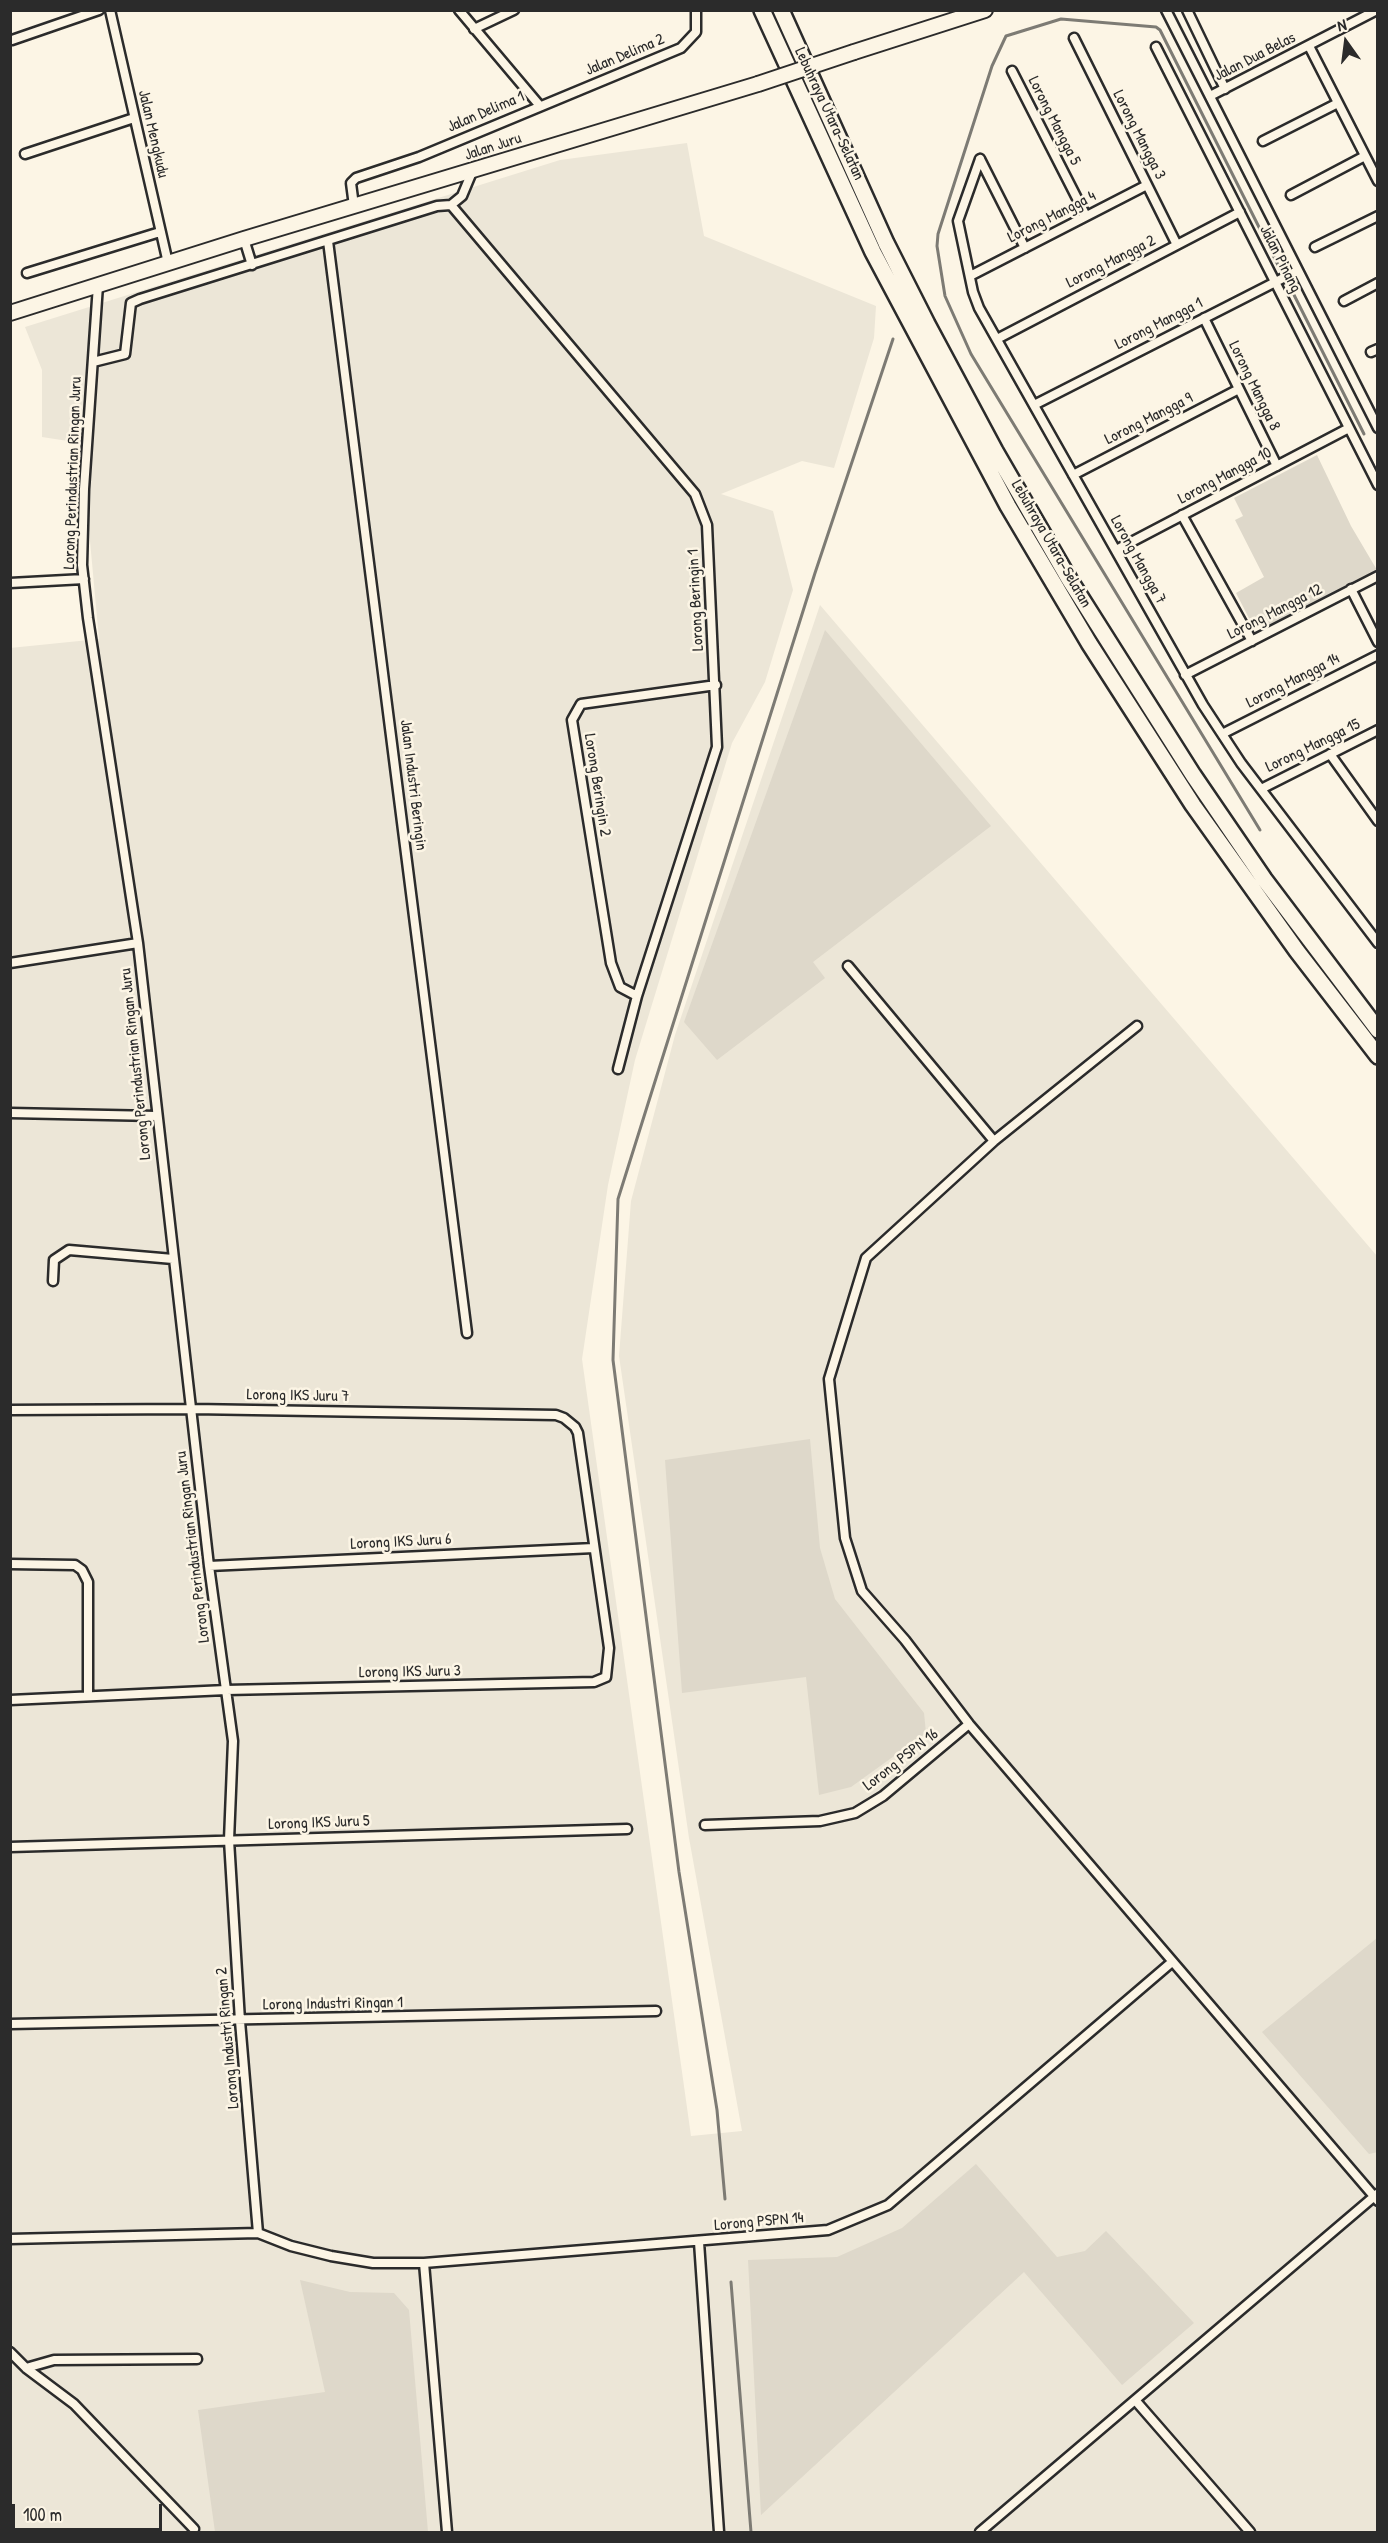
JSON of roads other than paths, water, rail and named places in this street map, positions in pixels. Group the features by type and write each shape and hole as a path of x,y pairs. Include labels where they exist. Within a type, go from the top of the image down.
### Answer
{"highway":[{"name":"Lebuhraya Utara–Selatan","path":"762,10 812,122 908,321 1030,544 1125,701 1194,805 1297,951 1377,1056"},
{"name":"Lebuhraya Utara–Selatan","path":"781,10 848,160 917,304 995,451 1053,552 1192,775 1270,887 1377,1030"}],"main road":[{"name":"Jalan Juru","path":"10,313 244,239 758,84 985,10"}],"street":[{"path":"12,40 99,10"},
{"name":"Jalan Mengkudu","path":"110,10 168,263"},
{"name":"Jalan Delima 1","path":"354,207 351,183 356,177 419,157 540,106 459,10"},
{"path":"474,29 514,10"},
{"name":"Jalan Delima 2","path":"540,106 681,48 696,32 696,10"},
{"name":"Jalan Pinang","path":"1166,10 1377,428"},
{"path":"1187,10 1225,89"},
{"name":"Jalan Dua Belas","path":"1210,96 1377,10"},
{"name":"Lorong Mangga 3","path":"1074,38 1178,245"},
{"path":"1309,45 1377,181"},
{"name":"Jalan Pinang","path":"1156,47 1377,485"},
{"name":"Lorong Mangga 5","path":"1012,71 1086,216"},
{"path":"1263,141 1338,103"},
{"path":"25,154 134,118"},
{"path":"1291,195 1365,156"},
{"name":"Lorong Mangga 7","path":"1025,248 980,159 958,222 979,308 1185,675 1222,734 1377,943"},
{"path":"93,362 125,354 131,303 437,206 451,205 462,196 472,172"},
{"name":"Lorong Mangga 4","path":"970,276 1147,185"},
{"name":"Lorong Beringin 1","path":"451,205 695,494 707,525 716,684 717,747 637,996 618,1070"},
{"name":"Lorong Mangga 2","path":"997,339 1240,212"},
{"path":"1315,247 1377,216"},
{"path":"27,273 160,231"},
{"path":"244,239 252,265"},
{"name":"Jalan Industri Beringin","path":"328,241 467,1333"},
{"name":"Lorong Mangga 1","path":"1034,405 1297,271"},
{"path":"1344,301 1377,283"},
{"name":"Lorong Perindustrian Ringan Juru","path":"98,285 84,489 84,579 138,944 156,1116 193,1409 209,1566 233,1741 229,1840"},
{"name":"Lorong Mangga 8","path":"1203,318 1277,466"},
{"name":"Lorong Mangga 9","path":"1073,474 1239,389"},
{"name":"Lorong Mangga 10","path":"1116,550 1349,428"},
{"path":"1182,516 1252,641"},
{"name":"Lorong Mangga 12","path":"1185,675 1377,576"},
{"path":"10,583 84,579"},
{"path":"1351,589 1377,642"},
{"name":"Lorong Mangga 14","path":"1222,734 1377,655"},
{"name":"Lorong Beringin 2","path":"637,996 620,987 610,963 572,720 581,704 716,684"},
{"name":"Lorong Mangga 15","path":"1263,788 1377,730"},
{"path":"1330,754 1377,821"},
{"path":"10,963 138,944"},
{"path":"848,966 994,1140"},
{"path":"980,2532 1376,2198 969,1724 905,1640 862,1591 845,1538 829,1379 866,1258 994,1140 1137,1026"},
{"path":"10,1113 156,1116"},
{"path":"53,1281 54,1260 69,1250 174,1259"},
{"name":"Lorong IKS Juru 7","path":"10,1410 193,1409 556,1415 569,1421 578,1433 594,1548"},
{"name":"Lorong IKS Juru 6","path":"209,1566 594,1548"},
{"name":"Lorong IKS Juru 3","path":"10,1700 226,1690 594,1682 606,1677 609,1648 594,1548"},
{"path":"10,1564 75,1565 82,1570 88,1582 88,1696"},
{"name":"Lorong PSPN 16","path":"705,1825 820,1821 855,1813 883,1796 969,1724"},
{"name":"Lorong IKS Juru 5","path":"10,1847 627,1829"},
{"name":"Lorong Industri Ringan 2","path":"229,1840 240,2021 258,2233"},
{"name":"Lorong PSPN 14","path":"258,2233 291,2246 342,2258 373,2263 424,2263 828,2230 888,2205 1172,1962"},
{"name":"Lorong Industri Ringan 1","path":"10,2024 656,2011"},
{"path":"10,2240 258,2233"},
{"path":"699,2242 719,2532"},
{"path":"424,2263 447,2532"},
{"path":"10,2352 26,2368 74,2404 194,2529"},
{"path":"26,2368 54,2360 197,2359"},
{"path":"1135,2400 1250,2532"}],"waterway":[{"path":"1260,830 971,354 945,296 937,246 938,234 992,66 1006,36 1061,19 1156,27 1160,30 1280,269"},
{"path":"1288,283 1364,434"},
{"path":"725,2199 717,2110 679,1872 613,1360 618,1199 815,573 893,339"},
{"path":"731,2282 751,2532"}]}
